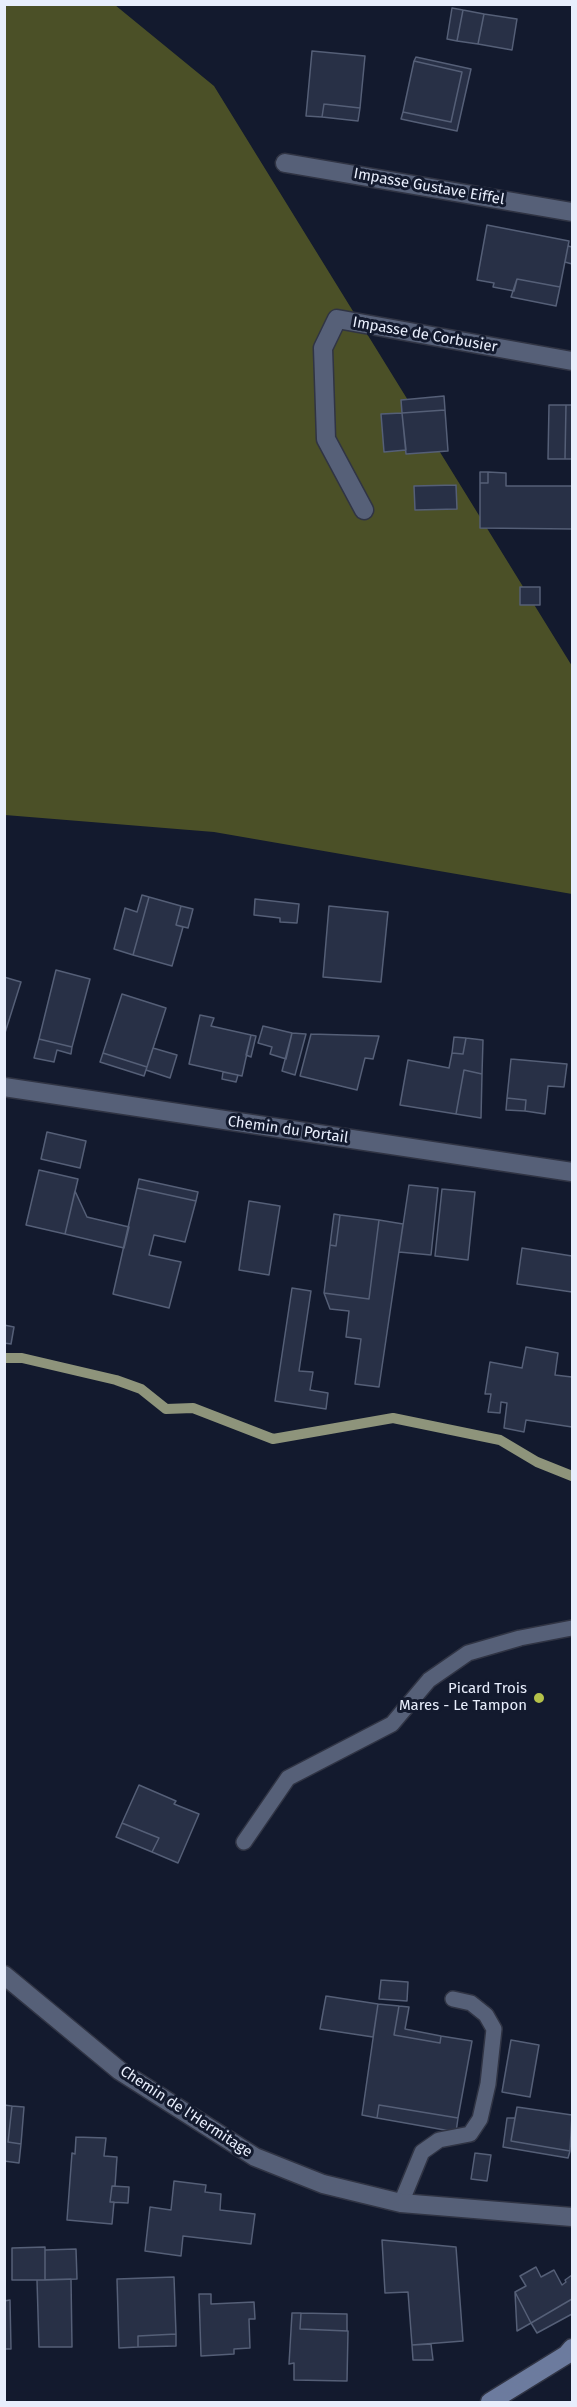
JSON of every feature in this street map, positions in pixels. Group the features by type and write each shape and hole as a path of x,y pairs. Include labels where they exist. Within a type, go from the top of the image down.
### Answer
{"main road":[{"path":"490,2403 570,2352"}],"street":[{"name":"Impasse Gustave Eiffel","path":"285,163 573,212"},
{"name":"Impasse de Corbusier","path":"364,510 326,439 323,348 337,319 573,360"},
{"name":"Chemin du Portail","path":"4,1087 573,1172"},
{"name":"Chemin de l'Hermitage","path":"4,1975 120,2071 255,2157 323,2184 401,2204 573,2217"}],"lane":[{"path":"244,1842 288,1778 392,1724 429,1680 468,1653 520,1638 573,1628"},
{"path":"401,2204 422,2152 439,2140 470,2134 480,2119 488,2084 494,2029 486,2016 471,2003 453,1999"}],"green space":[{"path":"4,5 115,5 214,86 572,666 572,894 214,832 5,815"}],"building":[{"path":"452,8 463,10 457,41 447,39"},
{"path":"463,10 484,14 478,44 457,41"},
{"path":"484,14 517,19 512,50 478,44"},
{"path":"312,51 365,56 360,108 324,104 322,117 306,116"},
{"path":"416,57 471,69 457,131 401,119 403,112 451,122 462,72 414,61"},
{"path":"414,61 462,72 451,122 403,112"},
{"path":"324,104 360,108 358,121 322,117"},
{"path":"487,225 569,241 560,287 517,279 514,291 493,287 494,283 477,280"},
{"path":"568,246 572,247 572,264 565,262"},
{"path":"517,279 560,287 556,306 511,297"},
{"path":"444,396 445,410 402,413 401,400"},
{"path":"549,405 566,405 565,459 548,459"},
{"path":"566,405 572,405 572,459 565,459"},
{"path":"445,410 448,451 406,454 402,413"},
{"path":"402,413 406,450 384,452 381,414"},
{"path":"480,472 488,472 488,483 480,483"},
{"path":"488,472 506,473 506,486 572,486 572,529 480,528 480,483 488,483"},
{"path":"456,485 457,509 415,510 414,486"},
{"path":"520,587 540,587 540,605 520,605"},
{"path":"142,895 149,897 133,955 114,949 125,908 137,912"},
{"path":"149,897 181,906 176,925 183,927 172,966 133,955"},
{"path":"255,899 299,904 297,923 280,922 280,918 254,915"},
{"path":"181,906 193,909 188,928 176,925"},
{"path":"329,906 388,912 381,982 323,977"},
{"path":"56,970 90,979 72,1047 39,1039"},
{"path":"4,977 21,982 4,1036"},
{"path":"122,994 166,1008 147,1067 103,1053"},
{"path":"200,1015 214,1018 211,1026 251,1035 242,1076 189,1064"},
{"path":"263,1026 292,1033 286,1059 270,1054 272,1047 258,1043"},
{"path":"292,1033 306,1034 295,1075 282,1071"},
{"path":"311,1034 379,1036 373,1059 365,1058 357,1090 300,1076"},
{"path":"251,1035 256,1036 251,1057 246,1055"},
{"path":"454,1037 466,1038 463,1054 452,1053"},
{"path":"466,1038 483,1040 482,1074 464,1070 456,1114 400,1105 408,1060 449,1068 452,1053 463,1054"},
{"path":"39,1039 72,1047 71,1054 57,1050 54,1062 34,1058"},
{"path":"153,1048 177,1055 170,1078 146,1070"},
{"path":"103,1053 147,1067 144,1076 100,1062"},
{"path":"511,1059 567,1064 564,1087 548,1086 545,1114 525,1111 526,1100 507,1098"},
{"path":"464,1070 482,1074 481,1118 456,1114"},
{"path":"223,1072 238,1075 236,1082 222,1079"},
{"path":"507,1098 526,1100 525,1111 506,1110"},
{"path":"47,1132 86,1141 80,1168 41,1159"},
{"path":"39,1170 78,1179 65,1234 26,1225"},
{"path":"139,1179 198,1192 196,1201 137,1188"},
{"path":"409,1185 438,1188 431,1255 399,1252"},
{"path":"137,1188 196,1201 185,1242 154,1235 149,1255 181,1262 169,1308 113,1294"},
{"path":"442,1189 475,1192 468,1260 435,1256"},
{"path":"75,1191 87,1217 129,1227 124,1248 65,1234"},
{"path":"249,1201 280,1206 269,1275 239,1270"},
{"path":"334,1214 340,1215 336,1246 330,1245"},
{"path":"340,1215 379,1220 369,1299 324,1293 330,1245 336,1246"},
{"path":"379,1220 403,1224 379,1387 355,1384 361,1339 346,1337 349,1311 330,1309 324,1293 369,1299"},
{"path":"522,1248 572,1256 572,1292 517,1284"},
{"path":"292,1288 311,1291 299,1371 313,1372 310,1390 328,1393 326,1409 275,1401"},
{"path":"4,1325 14,1327 11,1344 4,1343"},
{"path":"526,1347 558,1353 555,1375 572,1377 572,1427 526,1420 524,1432 504,1428 507,1403 501,1402 500,1413 488,1412 491,1394 485,1394 490,1362 522,1368"},
{"path":"139,1785 176,1801 174,1804 199,1814 178,1863 152,1852 159,1838 122,1823"},
{"path":"122,1823 159,1838 152,1852 116,1837"},
{"path":"381,1980 408,1982 407,2001 379,1999"},
{"path":"326,1996 378,2004 373,2037 320,2029"},
{"path":"378,2004 399,2006 394,2035 440,2043 441,2036 472,2041 458,2118 379,2105 377,2118 362,2115"},
{"path":"399,2006 409,2007 405,2029 441,2036 440,2043 394,2035"},
{"path":"511,2040 539,2045 530,2097 502,2092"},
{"path":"4,2105 12,2106 8,2142 21,2144 19,2163 4,2161"},
{"path":"379,2105 458,2118 456,2132 377,2118"},
{"path":"12,2106 24,2107 21,2144 8,2142"},
{"path":"517,2107 572,2115 570,2151 511,2141"},
{"path":"507,2118 515,2118 511,2141 570,2151 568,2158 503,2147"},
{"path":"76,2137 106,2138 104,2156 117,2157 115,2186 112,2186 110,2202 114,2202 112,2224 67,2220 72,2153 75,2154"},
{"path":"475,2153 491,2155 487,2181 471,2179"},
{"path":"174,2181 206,2185 205,2192 221,2194 220,2210 255,2214 251,2244 183,2236 181,2256 145,2251 150,2207 171,2210"},
{"path":"112,2186 129,2187 128,2203 110,2202"},
{"path":"382,2240 456,2247 463,2341 412,2345 408,2292 385,2293"},
{"path":"45,2247 45,2280 12,2280 12,2248"},
{"path":"76,2249 77,2279 45,2280 45,2250"},
{"path":"536,2267 541,2277 554,2270 562,2285 572,2275 572,2299 531,2323 515,2292 526,2286 520,2276"},
{"path":"174,2277 176,2334 138,2336 138,2347 119,2348 117,2279"},
{"path":"71,2279 72,2347 39,2347 37,2280"},
{"path":"515,2292 531,2323 517,2331"},
{"path":"199,2294 211,2294 211,2304 254,2302 255,2319 249,2319 250,2348 234,2349 234,2354 201,2356"},
{"path":"572,2299 572,2314 537,2333 531,2323"},
{"path":"10,2300 11,2349 4,2349 4,2301"},
{"path":"292,2313 301,2313 300,2329 348,2331 347,2381 294,2380 294,2363 289,2364"},
{"path":"301,2313 347,2314 347,2331 300,2329"},
{"path":"176,2334 176,2346 138,2347 138,2336"},
{"path":"431,2344 433,2360 413,2360 412,2345"}],"waterway":[{"path":"4,1358 22,1358 116,1380 141,1389 166,1409 193,1408 273,1439 393,1418 500,1440 537,1462 572,1476"}],"place":[{"name":"Picard Trois Mares - Le Tampon","path":"539,1698"}]}
